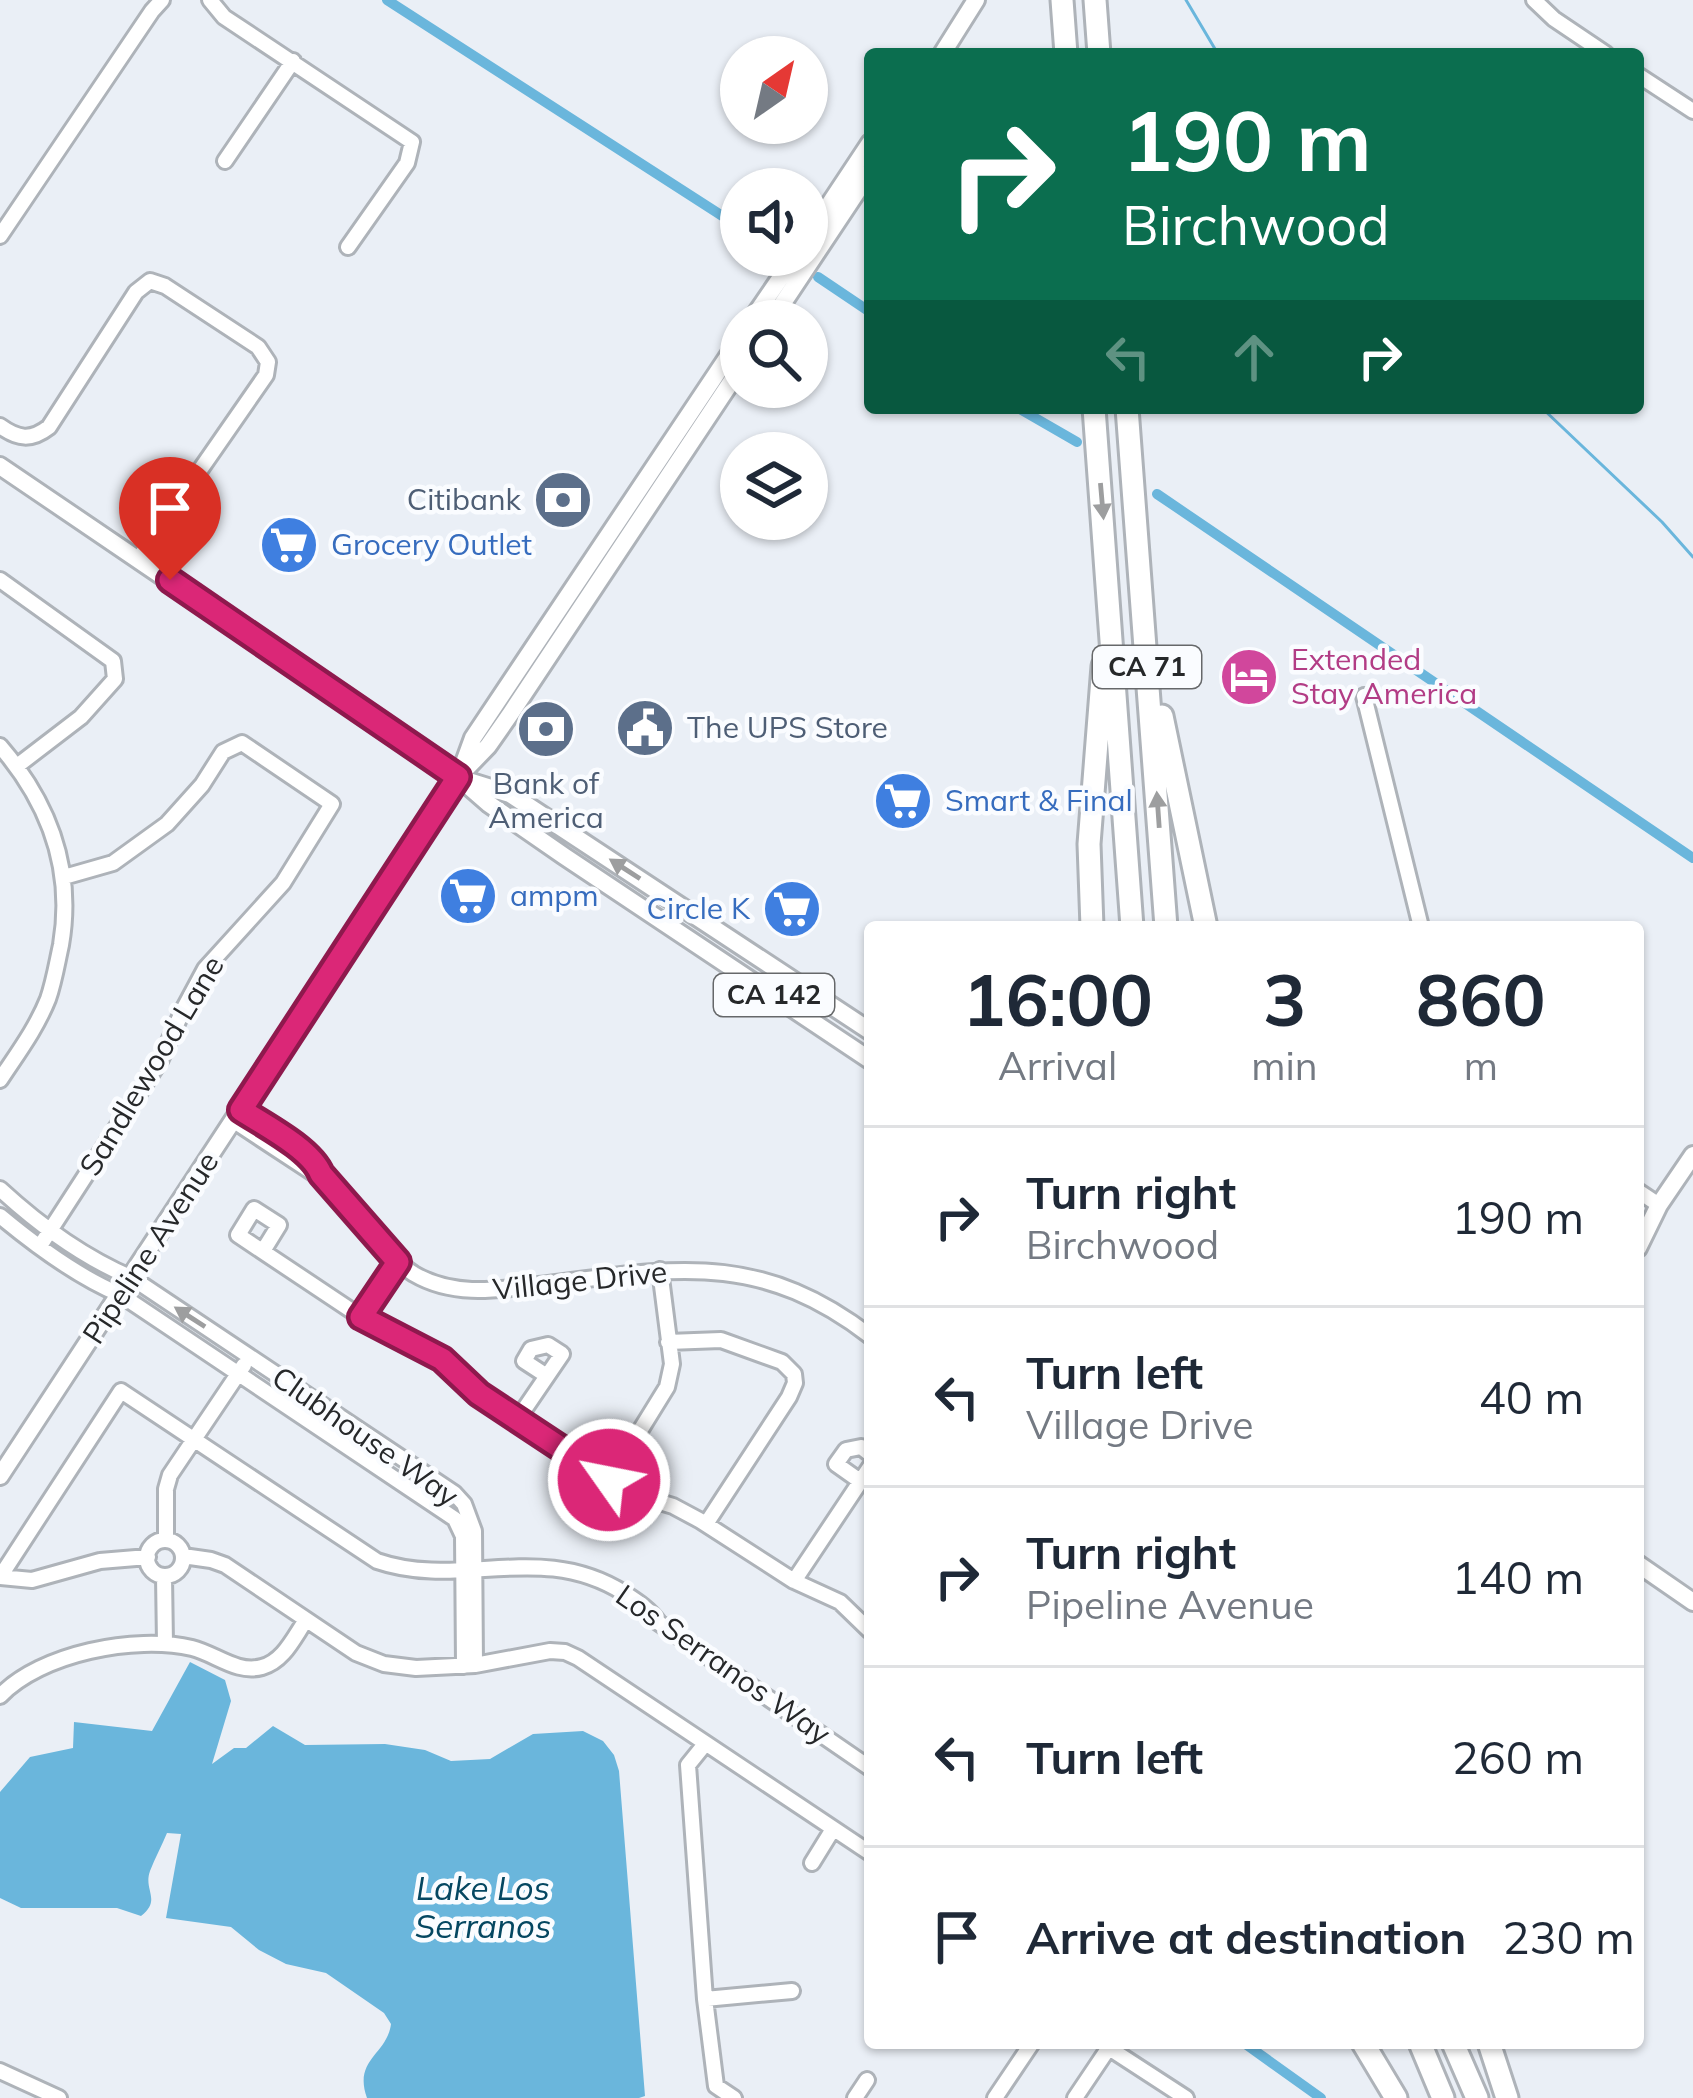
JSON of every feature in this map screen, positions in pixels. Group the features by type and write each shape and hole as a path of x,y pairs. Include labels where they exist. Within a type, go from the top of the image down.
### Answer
{"highway":[{"path":"1062,0 1066,48"},
{"path":"1095,0 1099,48"},
{"name":"CA 71","path":"1094,414 1132,921"},
{"name":"CA 71","path":"1127,414 1166,921"},
{"path":"1092,921 1089,844 1109,593"},
{"path":"1145,637 1205,921"},
{"path":"1367,2049 1396,2098"},
{"path":"1423,2049 1443,2098"},
{"path":"1456,2049 1477,2098"},
{"path":"1491,2049 1507,2098"}],"main road":[{"path":"946,48 976,0"},
{"path":"828,206 864,152"},
{"path":"828,226 864,180"},
{"path":"769,300 789,276"},
{"name":"Pipeline Avenue","path":"458,777 473,738 720,368"},
{"name":"Pipeline Avenue","path":"0,1477 458,777 500,730 720,400"},
{"name":"CA 142","path":"0,466 458,777 563,856 864,1056"},
{"name":"CA 142","path":"458,777 510,794 864,1027"},
{"path":"1644,1221 1693,1156"},
{"path":"1644,1236 1659,1205"},
{"path":"1644,1568 1693,1602"}],"street":[{"path":"0,236 162,0"},
{"path":"209,0 224,16 412,142 406,163 348,247"},
{"path":"1534,0 1597,48"},
{"path":"225,160 293,62"},
{"path":"1644,79 1693,111"},
{"path":"0,426 16,437 37,436 49,427 136,292 150,281 258,347 268,362 266,375 139,558"},
{"path":"0,580 113,661 115,679 81,717 17,766"},
{"path":"1364,696 1420,921"},
{"name":"Sandlewood Lane","path":"40,1246 161,1059 205,969 283,883 332,804 242,742 224,752 167,824 113,863 64,878"},
{"path":"0,746 40,801 56,842 64,878 65,920 48,998 0,1080"},
{"name":"Village Drive","path":"237,1115 306,1154 398,1262 434,1283 479,1292 660,1270 728,1271 813,1297 864,1332"},
{"name":"Clubhouse Way","path":"0,1189 112,1270 454,1493 470,1515 474,1531 469,1665"},
{"path":"1644,1195 1659,1205"},
{"name":"Clubhouse Way","path":"0,1216 450,1514 462,1530 470,1568"},
{"path":"263,1251 361,1317 442,1359 479,1394 609,1480 640,1496 673,1505 794,1581 840,1602 864,1625"},
{"path":"361,1317 398,1262"},
{"path":"609,1480 667,1388 672,1364 660,1270"},
{"path":"668,1342 722,1340 782,1362 794,1374 789,1397 706,1524"},
{"path":"166,1540 170,1474 250,1356"},
{"path":"518,1420 547,1376"},
{"name":"Los Serranos Way","path":"0,1577 121,1391 377,1561 412,1569 557,1567 610,1584 864,1764"},
{"path":"860,1481 836,1464 846,1450 864,1450"},
{"path":"794,1581 864,1475"},
{"path":"166,1540 179,1546 183,1556 178,1570 164,1576 152,1570 148,1557 153,1545 166,1540"},
{"path":"183,1556 225,1565 356,1653 384,1664 416,1668 469,1665 565,1652 864,1849"},
{"path":"0,1577 32,1580 100,1561 148,1557"},
{"path":"164,1576 165,1644"},
{"path":"0,1696 38,1669 117,1647 165,1644 205,1652 240,1668 262,1667 280,1658 306,1620"},
{"path":"705,1744 688,1765 705,1999 716,2086 734,2098"},
{"path":"812,1863 833,1829"},
{"path":"705,1999 792,1990"},
{"path":"995,2098 1028,2049"},
{"path":"1076,2098 1108,2049"},
{"path":"1114,2049 1186,2098"},
{"path":"0,2071 59,2098"},
{"path":"855,2098 867,2080"}],"water":[{"name":"Lake Los Serranos","path":"190,1662 225,1680 231,1701 212,1764 234,1748 246,1748 273,1726 305,1745 385,1744 425,1750 451,1761 490,1759 533,1734 583,1731 603,1741 619,1771 645,2096 367,2098 364,2074 391,2024 384,2013 326,1973 286,1964 231,1927 166,1918 181,1834 167,1833 148,1878 150,1905 141,1916 117,1908 21,1908 0,1898 0,1792 30,1757 73,1748 74,1722 152,1731"}],"waterway":[{"path":"387,0 720,214"},
{"path":"1186,0 1214,48"},
{"path":"818,277 864,308"},
{"path":"1028,414 1077,442"},
{"path":"1548,414 1693,557"},
{"path":"1157,494 1693,858"},
{"path":"1252,2049 1321,2098"}],"place":[{"name":"Citibank","path":"563,500"},
{"name":"Grocery Outlet","path":"289,545"},
{"name":"Extended Stay America","path":"1249,677"},
{"name":"The UPS Store","path":"645,728"},
{"name":"Bank of America","path":"546,729"},
{"name":"Smart & Final","path":"903,801"},
{"name":"ampm","path":"468,896"},
{"name":"Circle K","path":"792,909"}],"route":[{"path":"170,580 458,777 241,1110 318,1165 398,1262 361,1317 442,1359 479,1394 609,1480"}]}
